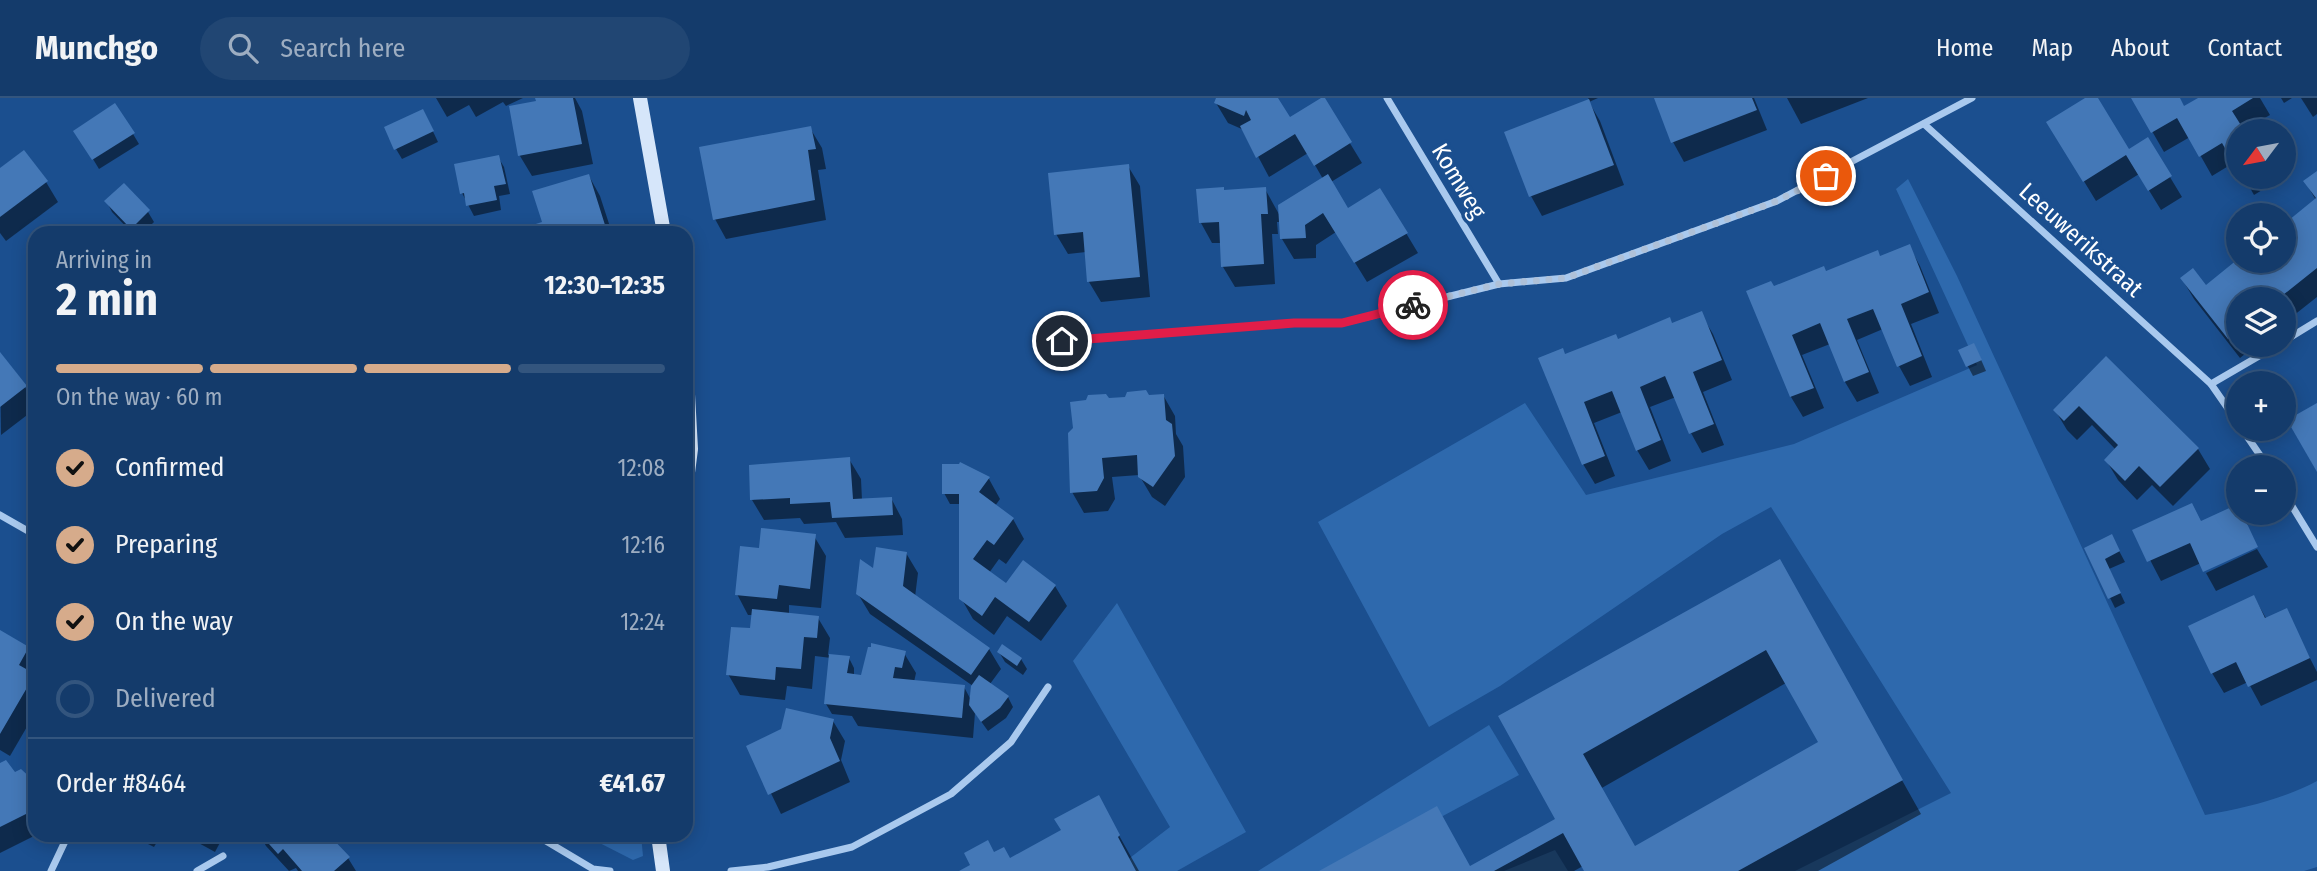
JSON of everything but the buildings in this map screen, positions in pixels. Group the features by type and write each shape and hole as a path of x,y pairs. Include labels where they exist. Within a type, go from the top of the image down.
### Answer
{"street":[{"path":"640,98 663,226"},
{"name":"Komweg","path":"1387,98 1499,284"},
{"path":"1062,341 1294,323 1342,323 1499,284 1566,278 1777,201 1972,98"},
{"name":"Leeuwerikstraat","path":"1924,124 2211,384 2226,406"},
{"path":"2296,334 2317,321"},
{"path":"2211,384 2257,357"},
{"path":"2296,513 2317,547"},
{"path":"0,514 28,531"},
{"path":"731,871 768,867 852,847 951,794 1011,742 1048,687"},
{"path":"54,870 65,842"},
{"path":"548,842 593,869 610,871"},
{"path":"659,842 663,871"},
{"path":"197,871 223,856"}],"shaded area":[{"path":"1908,179 1957,276 2205,815 2262,803 2317,781 2317,867 2304,871 1795,871 1951,793 1771,507 1722,534 1500,686 1429,727 1318,522 1525,403 1586,495 1794,444 1977,365 1896,189"},
{"path":"1117,603 1246,832 1177,871 1113,871 1170,827 1073,661"},
{"path":"1489,725 1519,775 1441,817 1322,871 1258,871"},
{"path":"598,842 642,842 643,856 633,860"},
{"path":"1555,850 1568,871 1504,871"}],"way so far":[{"path":"1413,305 1499,284 1566,278 1777,201 1826,176"}],"route":[{"path":"1062,341 1294,323 1342,323 1413,305"}]}
